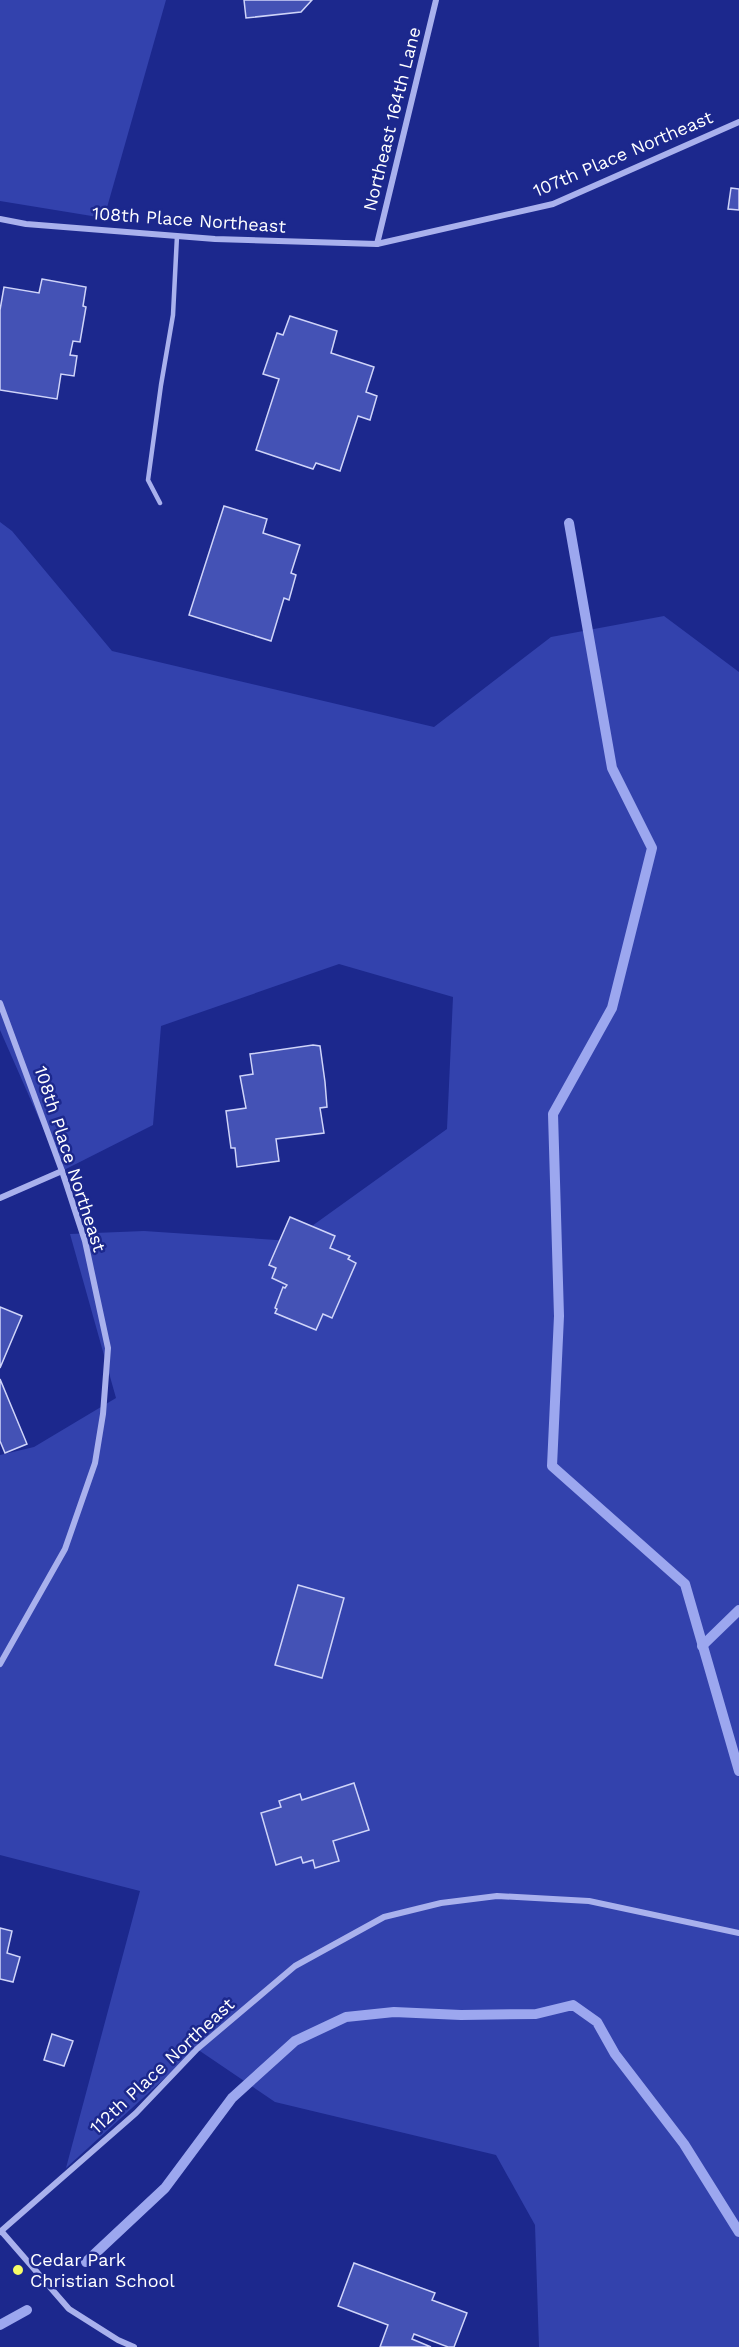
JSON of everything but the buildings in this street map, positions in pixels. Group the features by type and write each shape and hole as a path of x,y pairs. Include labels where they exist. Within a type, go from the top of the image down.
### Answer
{"street":[{"name":"Northeast 164th Lane","path":"377,244 436,0"},
{"name":"107th Place Northeast","path":"377,244 553,204 739,122"},
{"name":"108th Place Northeast","path":"0,219 26,224 177,236 377,244"},
{"name":"108th Place Northeast","path":"0,1003 63,1172 85,1241 108,1348 103,1414 95,1463 65,1549 0,1664"},
{"path":"0,1198 63,1172"},
{"name":"112th Place Northeast","path":"1,2232 136,2113 197,2049 295,1965 384,1917 441,1903 498,1896 589,1901 739,1933"},
{"path":"1,2232 69,2309 118,2340 134,2347"}],"lane":[{"path":"160,503 148,480 173,315 177,236"}],"shaded area":[{"path":"0,0 166,0 104,218 0,201"},
{"path":"0,522 12,531 112,651 434,727 551,637 664,616 739,672 739,2347 539,2347 535,2225 496,2155 275,2102 197,2049 66,2168 140,1891 0,1855 0,1455 34,1447 116,1398 70,1234 144,1231 291,1241 447,1129 453,997 339,964 161,1026 153,1125 62,1171 0,1030"}],"waterway":[{"path":"569,523 612,768 652,848 612,1008 553,1114 559,1316 552,1466 685,1584 739,1771"},
{"path":"702,1646 739,1610"},
{"path":"86,2262 165,2188 232,2098 295,2041 346,2017 394,2012 461,2015 536,2014 573,2005 597,2022 615,2054 684,2144 739,2232"},
{"path":"0,2325 27,2310"}],"place":[{"name":"Cedar Park Christian School","path":"18,2270"}]}
